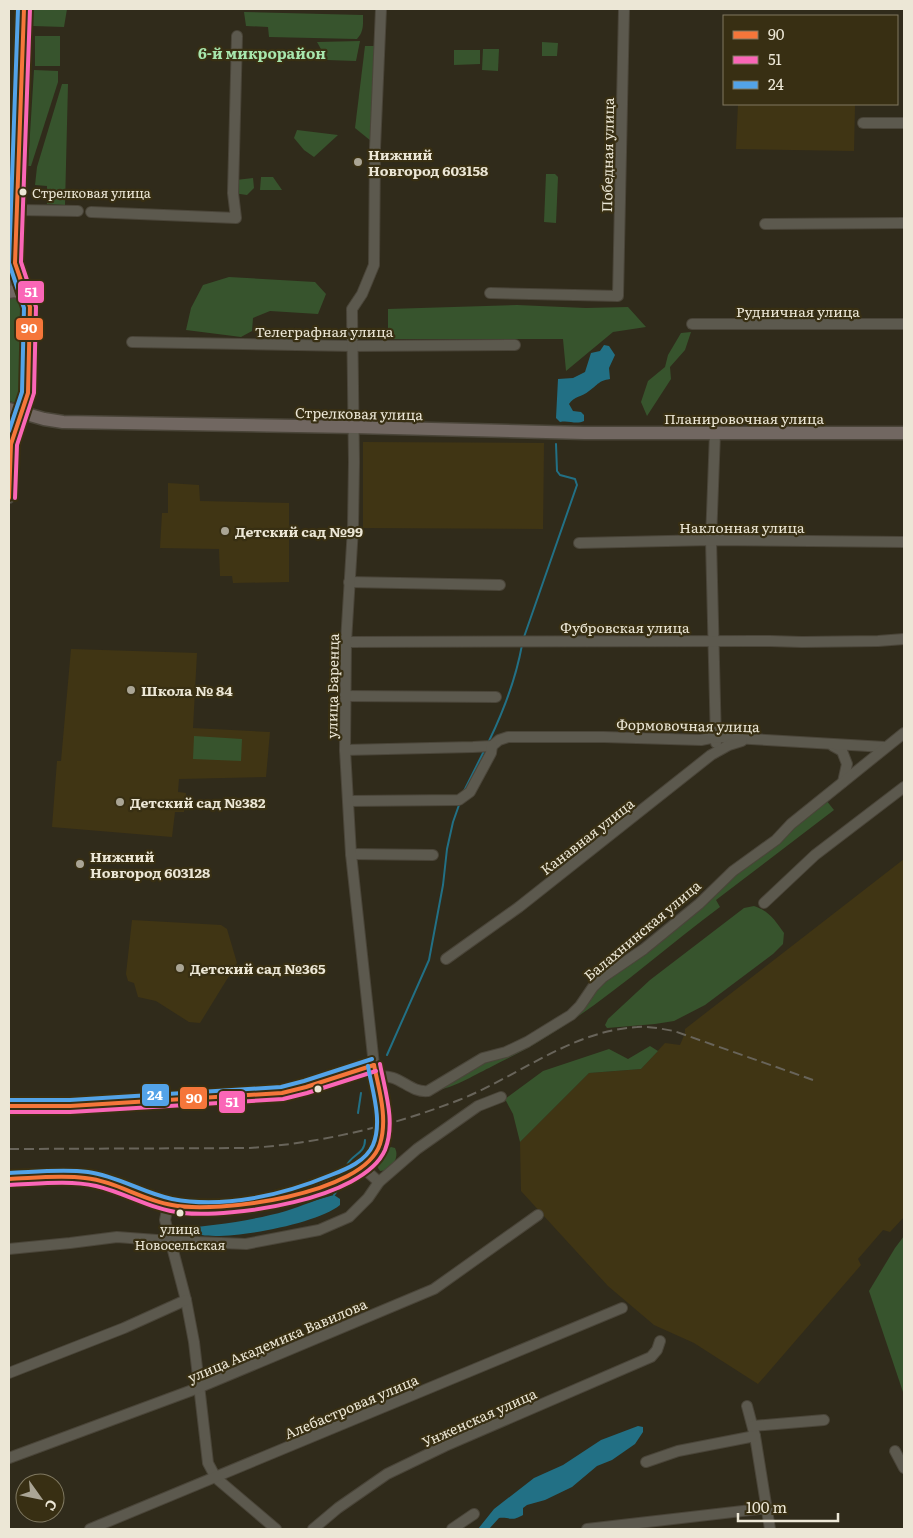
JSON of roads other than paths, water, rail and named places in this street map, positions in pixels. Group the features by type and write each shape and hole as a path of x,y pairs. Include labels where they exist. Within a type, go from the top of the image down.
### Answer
{"main road":[{"path":"9,292 22,293 30,307 28,393 36,411 44,419"},
{"path":"15,411 28,393"},
{"name":"Стрелковая улица","path":"15,411 63,422 584,433"},
{"name":"Планировочная улица","path":"584,433 904,433"}],"street":[{"path":"9,282 18,210 24,9"},
{"name":"улица Баренца","path":"362,1167 373,1157 380,1146 383,1136 383,1118 374,1065 351,854 345,750 345,696 354,427 352,309 362,294 374,265 375,148 381,9"},
{"name":"Победная улица","path":"490,293 618,296 624,12"},
{"path":"91,212 236,218 233,174 237,36"},
{"path":"863,123 904,123"},
{"path":"18,210 78,211"},
{"path":"765,224 904,223"},
{"path":"12,268 26,297"},
{"name":"Рудничная улица","path":"692,324 904,324"},
{"name":"Телеграфная улица","path":"132,342 352,346 515,345"},
{"path":"9,498 11,444 15,411"},
{"path":"9,429 11,444"},
{"path":"711,755 716,745 711,540 715,433"},
{"name":"Наклонная улица","path":"579,543 711,540 904,542"},
{"path":"349,582 500,585"},
{"name":"Фубровская улица","path":"346,642 811,642 878,641 904,638"},
{"path":"345,696 496,697"},
{"name":"Балахнинская улица","path":"376,1077 392,1077 421,1092 428,1091 483,1058 506,1052 527,1042 571,1014 580,1006 603,977 644,948 699,904 733,871 776,840 792,824 904,733"},
{"name":"Формовочная улица","path":"345,750 492,746 508,737 604,736 701,740 716,737 886,747"},
{"name":"Канавная улица","path":"446,959 519,907 711,755 729,745 748,739"},
{"path":"830,745 842,751 847,764 843,782"},
{"path":"348,801 459,800 470,792 491,753 492,746"},
{"path":"764,902 815,854 904,787"},
{"path":"351,854 433,855"},
{"path":"9,1106 79,1105 282,1093 308,1087 351,1071 374,1065"},
{"path":"9,1249 117,1237 246,1244 319,1230 349,1217 368,1198 379,1182 418,1148 478,1106 501,1097"},
{"path":"9,1179 86,1178 168,1205 188,1208 260,1203 298,1193 335,1180 362,1167 379,1182"},
{"path":"168,1205 165,1220 186,1300 194,1342 208,1463 216,1478 276,1529"},
{"name":"улица Академика Вавилова","path":"9,1458 198,1388 434,1289 538,1215"},
{"path":"9,1373 124,1328 186,1300"},
{"name":"Алебастровая улица","path":"90,1529 622,1308"},
{"name":"Унженская улица","path":"313,1529 338,1508 387,1474 445,1446 651,1358 657,1350 660,1341"},
{"path":"746,1406 754,1431 770,1529"},
{"path":"646,1462 678,1451 754,1431 824,1420"},
{"path":"895,1452 904,1468"},
{"path":"587,1529 768,1508"},
{"path":"452,1529 474,1514"}],"water":[{"path":"604,345 609,346 615,355 609,368 610,379 601,382 586,393 573,399 569,404 573,411 581,412 584,415 584,421 578,423 560,422 556,418 558,379 573,378 585,372 591,353 600,351"},
{"path":"334,1195 340,1199 340,1205 329,1212 273,1229 215,1236 199,1235 175,1229 259,1218"},
{"path":"638,1426 643,1427 643,1432 635,1444 612,1460 597,1466 572,1487 545,1500 527,1505 523,1508 523,1515 519,1517 513,1519 499,1518 489,1529 478,1529 494,1509 534,1478 563,1465 601,1440"}],"waterway":[{"path":"524,637 577,485 575,479 560,475 557,471 556,444"},
{"path":"489,741 509,694 522,645"},
{"path":"464,791 484,751"},
{"path":"387,1055 429,960 443,885 447,849 459,805"},
{"path":"358,1113 361,1093"},
{"path":"347,1165 361,1151 365,1140"},
{"path":"334,1195 342,1184"}],"railway":[{"path":"9,1149 250,1148 304,1142 356,1132 408,1118 459,1100 546,1056 590,1037 613,1030 637,1027 651,1027 674,1031 813,1080"}],"place":[{"name":"Нижний Новгород 603158","path":"358,162"},
{"name":"Стрелковая улица","path":"23,192"},
{"name":"Детский сад №99","path":"225,531"},
{"name":"Школа № 84","path":"131,690"},
{"name":"Детский сад №382","path":"120,802"},
{"name":"Нижний Новгород 603128","path":"80,864"},
{"name":"Детский сад №365","path":"180,968"},
{"name":"улица Новосельская","path":"180,1213"}],"district":[{"name":"6-й микрорайон","path":"262,52"}]}
